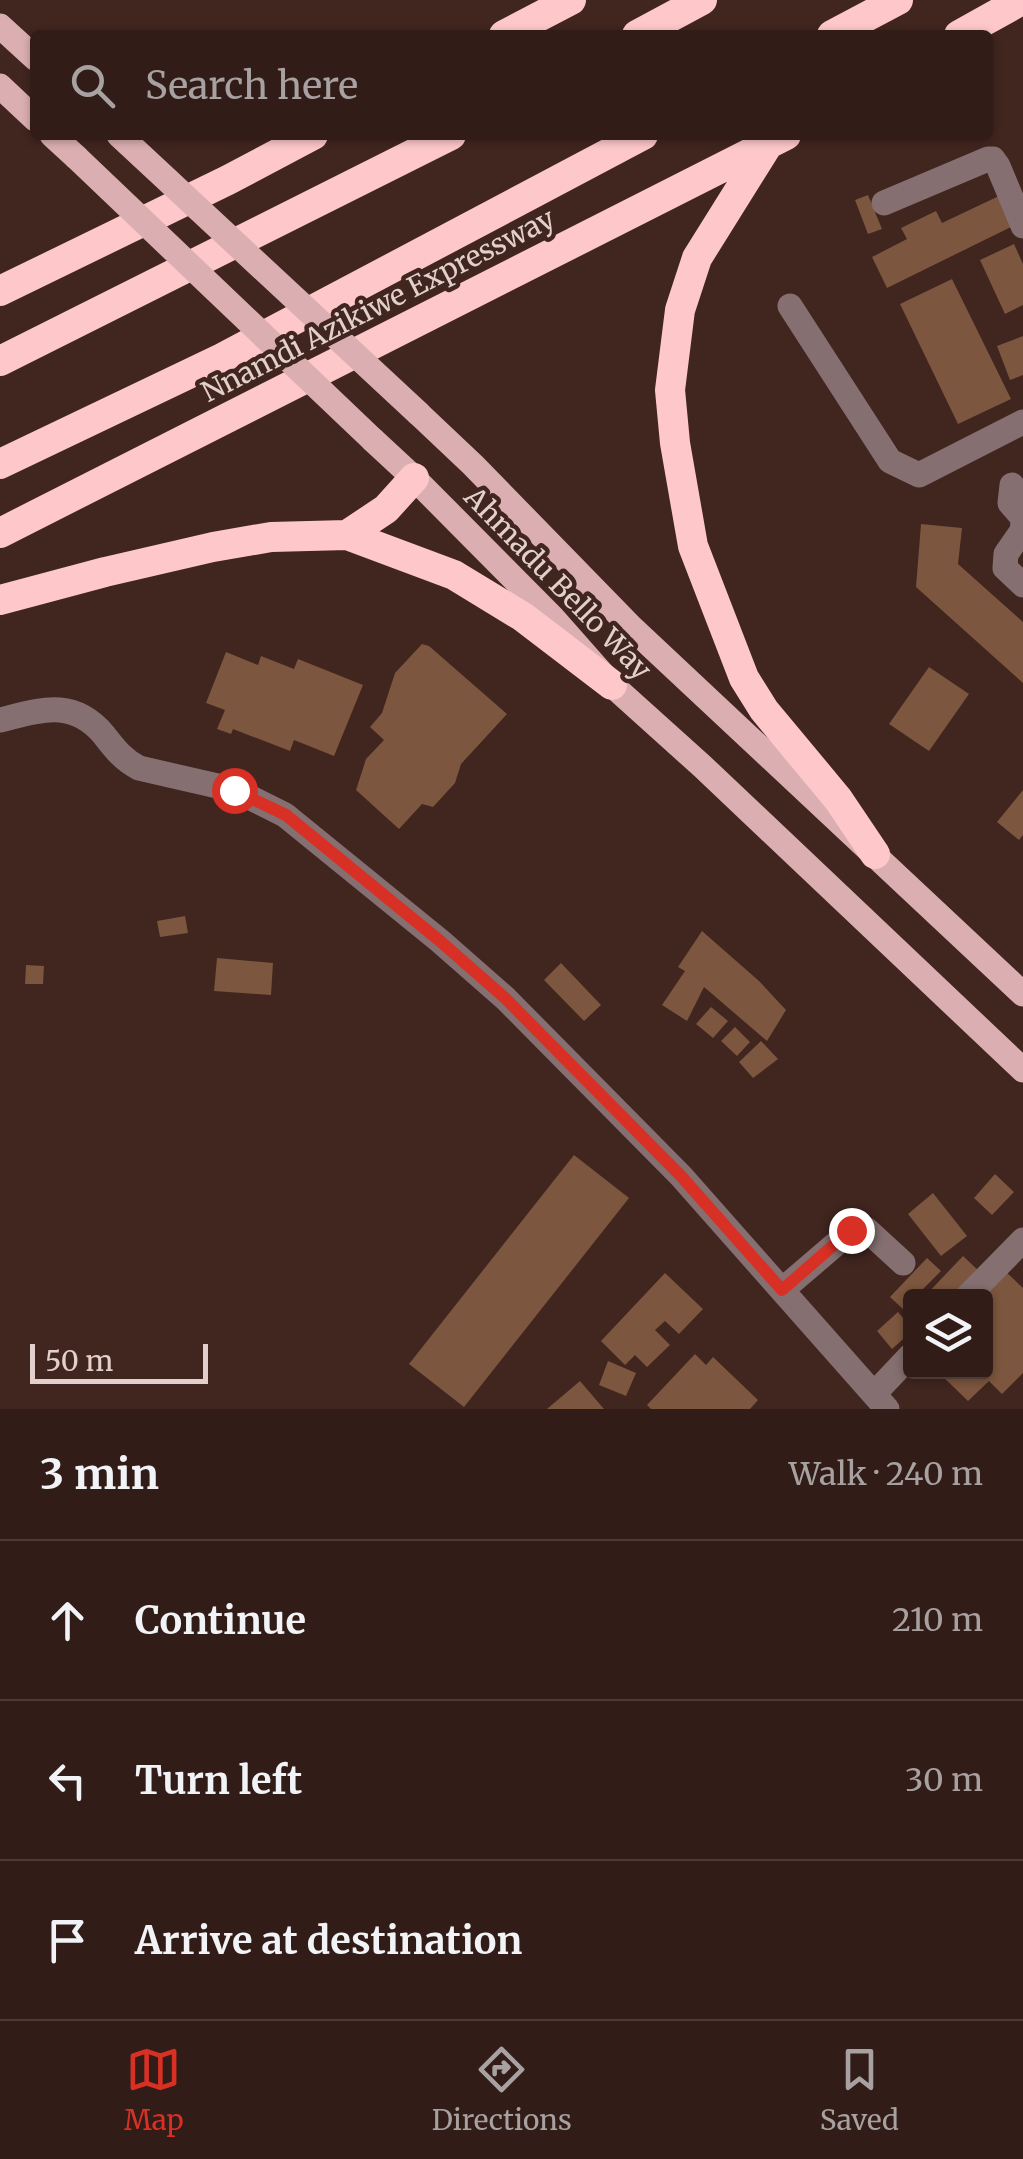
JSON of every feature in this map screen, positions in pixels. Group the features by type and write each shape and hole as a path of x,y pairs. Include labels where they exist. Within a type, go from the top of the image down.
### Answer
{"highway":[{"path":"514,30 571,0"},
{"path":"646,30 702,0"},
{"path":"841,30 898,0"},
{"path":"968,30 1022,0"},
{"path":"0,291 304,140"},
{"path":"0,361 441,140"},
{"name":"Nnamdi Azikiwe Expressway","path":"0,464 222,358 633,140"},
{"path":"777,140 697,258 680,310 670,390 676,443 693,546 744,678 764,710 838,799 875,854"},
{"name":"Nnamdi Azikiwe Expressway","path":"0,533 777,140"},
{"path":"348,535 386,508 414,478"},
{"path":"0,600 213,546 271,537 348,535 454,575 524,617 612,685"}],"main road":[{"path":"0,26 30,53"},
{"path":"0,86 30,113"},
{"name":"Ahmadu Bello Way","path":"57,140 414,478 552,617 612,685 1023,1070"},
{"name":"Ahmadu Bello Way","path":"124,140 473,465 632,628 1023,994"}],"street":[{"path":"884,203 993,159 1023,226"},
{"path":"790,306 890,461 919,475 1023,422"},
{"path":"1012,485 1010,503 1023,520 1022,531 1006,554 1005,568 1023,585"},
{"path":"0,720 46,709 75,712 96,726 126,762 234,790 286,815 505,998 681,1176 876,1402 903,1365"},
{"path":"782,1290 851,1230 867,1230 903,1263"},
{"path":"975,1289 1023,1240"}],"building":[{"path":"868,195 882,229 868,234 855,200"},
{"path":"1001,195 1015,225 887,288 872,257 907,239 901,228 936,211 942,223"},
{"path":"1014,244 1023,264 1023,305 1005,314 980,260"},
{"path":"952,279 1011,399 958,424 900,304"},
{"path":"1023,336 1023,375 1010,380 997,346"},
{"path":"921,524 962,528 958,564 1023,622 1023,683 916,587"},
{"path":"422,644 507,714 461,764 455,783 433,807 422,804 399,829 356,790 366,759 384,740 370,727 382,713 395,673"},
{"path":"226,652 258,665 261,656 294,669 298,659 363,685 334,756 294,740 290,751 233,729 231,734 217,729 225,710 206,703"},
{"path":"929,667 969,694 929,751 889,724"},
{"path":"1023,790 1023,835 1019,840 997,822"},
{"path":"185,916 188,933 160,937 157,921"},
{"path":"702,931 786,1010 767,1041 704,987 687,1021 662,1005 685,971 678,967"},
{"path":"217,958 273,963 271,995 214,991"},
{"path":"561,963 601,1005 584,1021 544,980"},
{"path":"26,965 44,966 43,984 25,984"},
{"path":"711,1007 728,1021 713,1038 696,1024"},
{"path":"735,1027 750,1042 737,1056 721,1041"},
{"path":"761,1041 778,1059 753,1078 739,1062"},
{"path":"574,1155 629,1198 464,1407 409,1364"},
{"path":"995,1174 1014,1192 992,1215 974,1198"},
{"path":"933,1193 967,1236 941,1256 908,1214"},
{"path":"963,1256 980,1272 964,1289 932,1289"},
{"path":"927,1258 941,1271 923,1289 903,1289 903,1309 890,1297"},
{"path":"1005,1271 1023,1288 1023,1373 1002,1394 989,1381 968,1401 945,1379 993,1379 993,1289 986,1289"},
{"path":"665,1273 703,1309 679,1334 665,1321 655,1330 670,1345 647,1367 635,1355 625,1365 601,1341"},
{"path":"898,1312 903,1318 903,1339 892,1349 877,1331"},
{"path":"695,1354 706,1365 713,1357 758,1400 750,1409 651,1409 647,1405"},
{"path":"608,1361 636,1373 626,1396 599,1385"},
{"path":"580,1381 604,1409 547,1409"}],"route":[{"path":"234,790 286,815 505,998 681,1176 782,1290 851,1230"}]}
